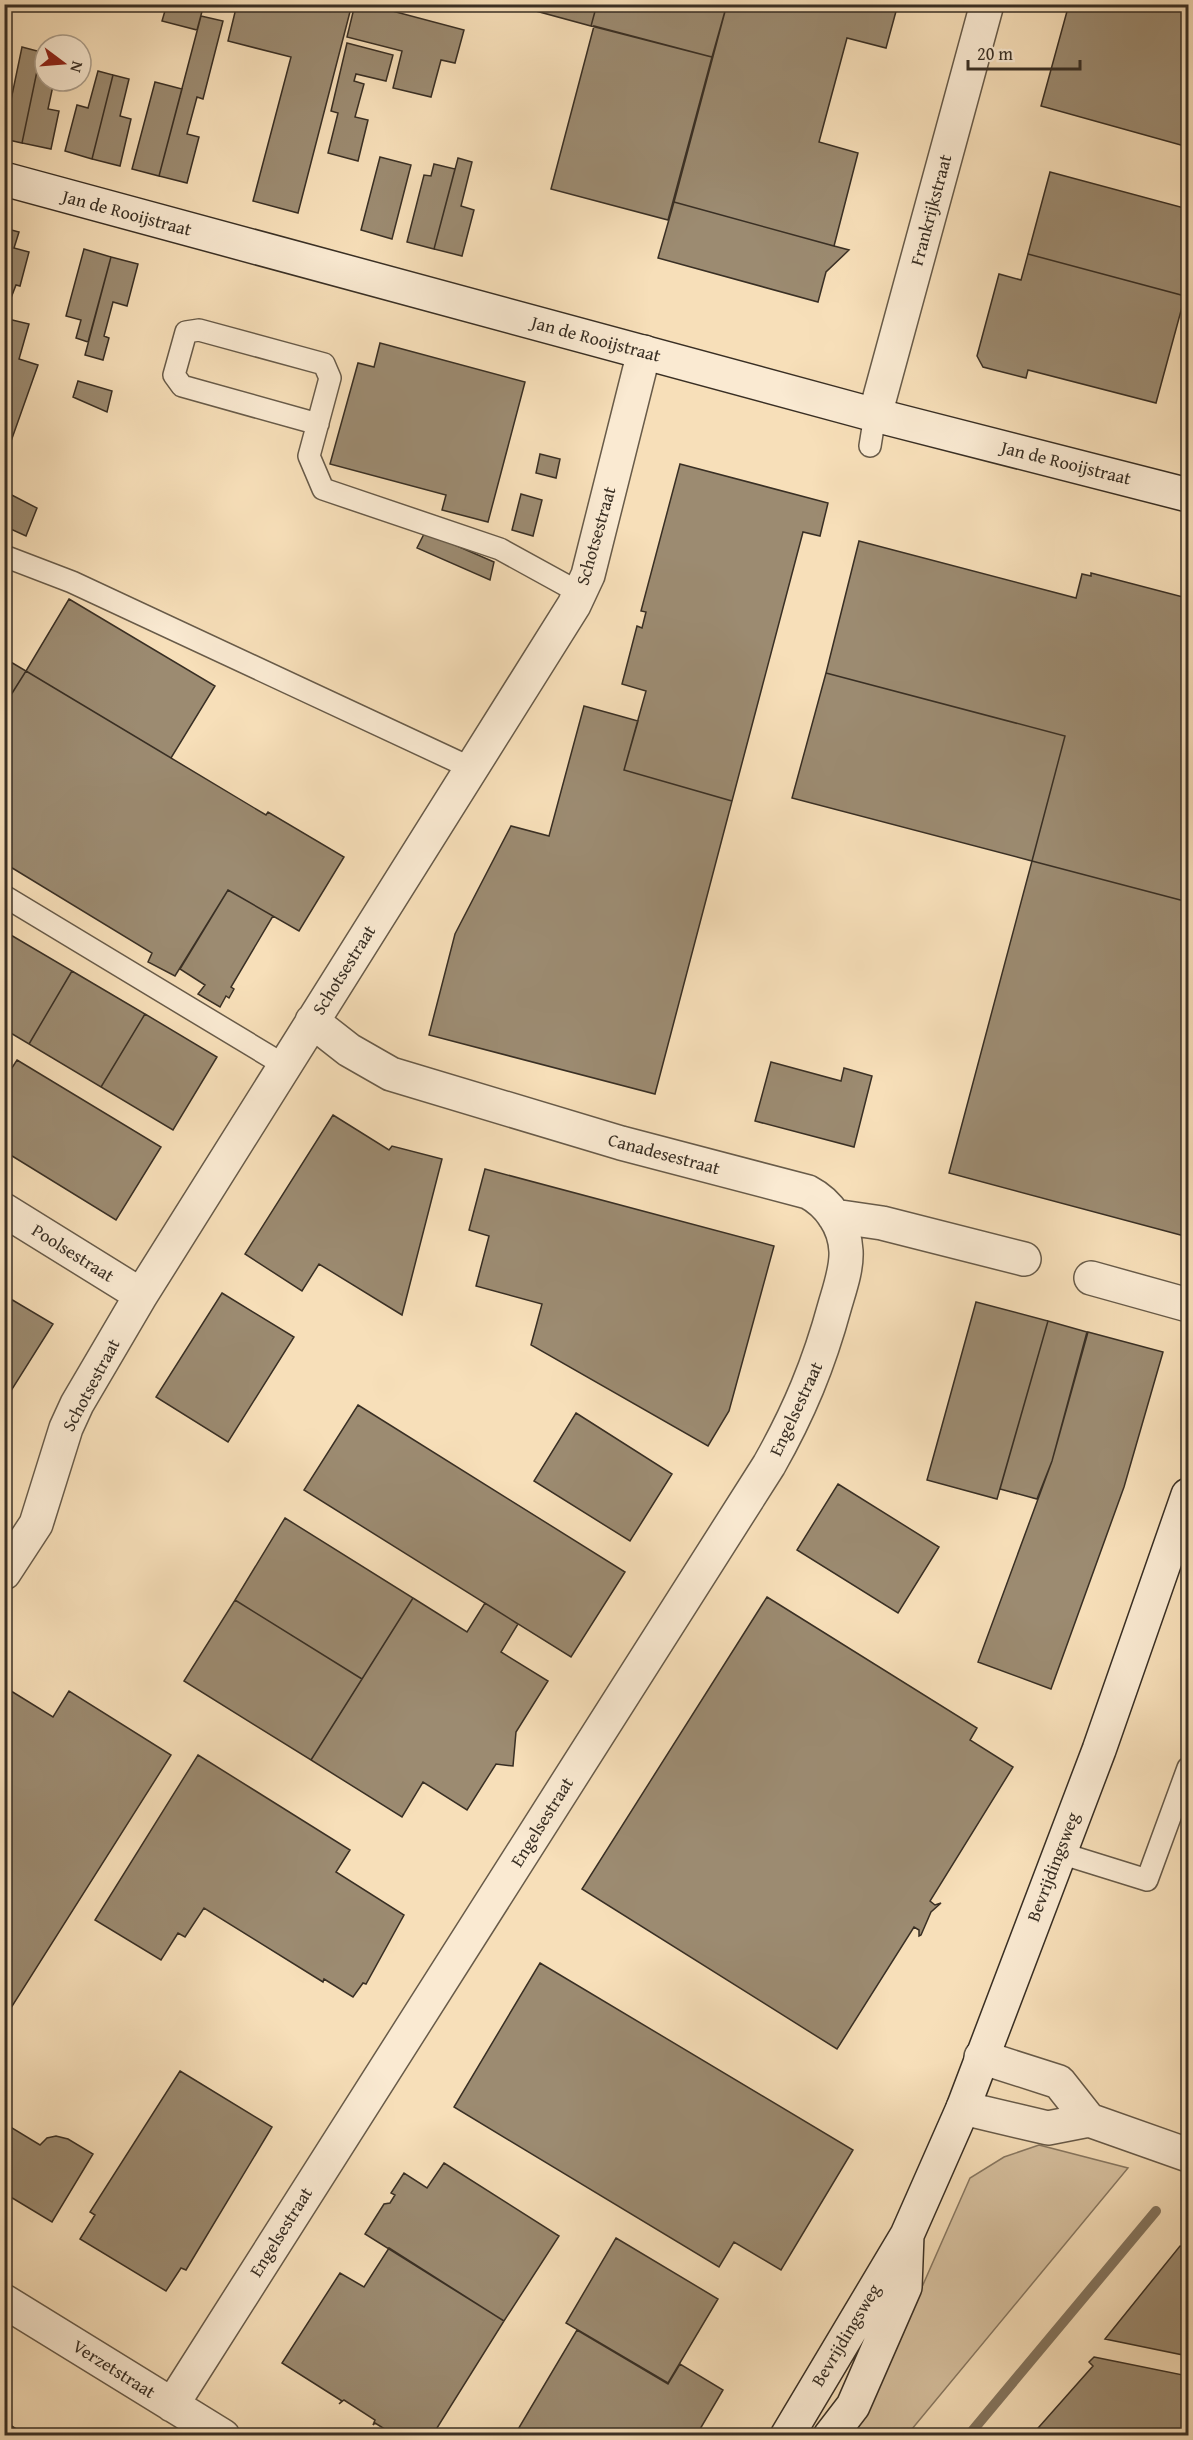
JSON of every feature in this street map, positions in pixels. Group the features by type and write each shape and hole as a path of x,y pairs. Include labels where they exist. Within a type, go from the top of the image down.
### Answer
{"street":[{"name":"Frankrijkstraat","path":"872,430 987,4"},
{"name":"Jan de Rooijstraat","path":"4,179 644,352 872,430 1188,495"},
{"name":"Schotsestraat","path":"4,1573 36,1524 66,1428 77,1404 141,1295 580,593 588,574 644,352"},
{"name":"Canadesestraat","path":"312,1021 349,1050 391,1074 621,1143 808,1192 819,1197 834,1216"},
{"name":"Poolsestraat","path":"4,1210 141,1295"},
{"path":"834,1216 882,1222 1024,1259"},
{"name":"Engelsestraat","path":"172,2405 786,1435 820,1359 841,1282 846,1251 834,1216"},
{"path":"1091,1278 1188,1305"},
{"name":"Bevrijdingsweg","path":"787,2436 907,2235 963,2108 1058,1852 1099,1750 1188,1495"},
{"path":"981,2057 1059,2082 1089,2120"},
{"path":"963,2108 1048,2128 1089,2120 1188,2154"},
{"name":"Bevrijdingsweg","path":"830,2436 853,2406 905,2287 907,2235"},
{"name":"Verzetstraat","path":"4,2301 223,2436"}],"lane":[{"path":"318,424 182,386 174,375 186,332 199,330 324,364 330,378 318,424 309,456 323,489 500,549 580,593"},
{"path":"4,556 72,582 471,768"},
{"path":"4,896 284,1065"},
{"path":"1058,1852 1147,1880 1188,1768"}],"shaded area":[{"path":"1039,2145 1128,2168 907,2435 844,2436 907,2321 970,2178 1004,2157"}],"building":[{"path":"167,4 204,4 197,30 162,21"},
{"path":"237,4 352,4 298,213 253,201 291,57 228,41"},
{"path":"355,4 366,4 464,30 455,63 441,60 431,97 393,88 402,51 347,37"},
{"path":"510,4 597,4 591,26"},
{"path":"597,4 727,4 712,57 591,26"},
{"path":"727,4 898,4 886,48 847,38 819,142 858,153 834,246 674,202"},
{"path":"1069,4 1188,4 1188,147 1041,106"},
{"path":"201,16 223,21 203,99 197,97 187,134 199,137 187,183 159,176"},
{"path":"594,26 712,57 668,220 551,189"},
{"path":"347,43 393,55 386,81 356,74 354,81 364,84 355,117 368,120 358,161 328,153 338,113 331,111"},
{"path":"22,47 33,50 33,90 22,143 4,139 4,99 11,100"},
{"path":"98,71 113,75 92,159 65,151 77,105 88,108"},
{"path":"113,75 129,79 120,116 131,119 120,166 92,159"},
{"path":"155,82 182,89 159,176 132,169"},
{"path":"33,90 33,93 51,93 48,109 59,111 51,149 22,143"},
{"path":"380,157 411,165 392,239 361,230"},
{"path":"458,158 472,162 461,206 474,210 462,256 434,249"},
{"path":"434,164 455,169 434,249 407,242 424,175 431,176"},
{"path":"1050,172 1188,209 1188,284 1185,296 1028,254"},
{"path":"674,202 849,250 826,272 818,302 658,258"},
{"path":"4,228 19,232 14,248 29,252 20,286 16,285 4,316"},
{"path":"84,249 111,257 88,342 76,338 81,320 66,316"},
{"path":"1028,254 1185,296 1156,403 1028,370 1026,378 983,367 977,356 999,274 1021,280"},
{"path":"111,257 138,264 127,306 113,302 104,336 109,338 103,360 85,355"},
{"path":"4,318 29,324 19,359 38,365 4,461"},
{"path":"380,343 525,382 488,522 442,510 446,495 330,464 358,363 374,367"},
{"path":"78,381 112,391 107,412 73,397"},
{"path":"540,454 560,459 556,478 536,473"},
{"path":"680,464 828,503 820,536 803,532 732,801 624,770 646,691 622,684 637,626 642,628 646,612 641,611"},
{"path":"4,491 37,508 26,536 4,526"},
{"path":"521,494 542,500 533,536 512,530"},
{"path":"425,532 494,562 490,580 417,548"},
{"path":"859,541 1076,598 1082,574 1091,576 1091,573 1183,597 1182,600 1188,602 1184,626 1188,628 1188,902 1032,861 1065,736 826,673"},
{"path":"69,599 215,686 171,758 26,671"},
{"path":"4,658 26,671 4,706"},
{"path":"26,671 266,815 268,812 344,857 299,931 228,890 175,976 148,962 152,953 4,863 4,706"},
{"path":"826,673 1065,736 1032,861 792,798"},
{"path":"584,706 638,721 624,770 732,801 655,1094 429,1035 455,934 511,826 549,836"},
{"path":"1032,861 1188,902 1188,1237 949,1173"},
{"path":"228,890 273,916 231,987 234,989 229,998 226,996 220,1007 198,994 205,985 180,969"},
{"path":"4,931 72,971 29,1044 4,1029"},
{"path":"72,971 145,1014 101,1087 29,1044"},
{"path":"145,1014 217,1057 173,1130 101,1087"},
{"path":"17,1060 161,1147 116,1220 4,1151 4,1080"},
{"path":"771,1062 841,1081 844,1068 872,1076 854,1147 755,1121"},
{"path":"333,1115 389,1150 392,1146 442,1159 402,1315 319,1264 302,1291 245,1254"},
{"path":"485,1169 774,1246 729,1411 708,1446 531,1345 542,1304 476,1286 489,1236 469,1230"},
{"path":"222,1293 294,1337 228,1442 156,1397"},
{"path":"4,1295 53,1324 4,1402"},
{"path":"976,1302 1048,1321 997,1499 927,1480"},
{"path":"1048,1321 1087,1332 1052,1461 1037,1499 1000,1489"},
{"path":"1088,1332 1163,1352 1124,1487 1051,1689 978,1662 1052,1461"},
{"path":"358,1405 625,1572 571,1657 304,1490"},
{"path":"576,1413 672,1474 630,1541 534,1481"},
{"path":"838,1484 939,1547 898,1613 797,1550"},
{"path":"285,1518 413,1598 362,1679 235,1600"},
{"path":"767,1597 977,1728 970,1740 1013,1767 930,1901 935,1905 941,1903 931,1912 921,1935 919,1936 919,1930 914,1927 837,2049 582,1889"},
{"path":"413,1598 467,1632 485,1603 518,1624 501,1652 548,1681 516,1732 513,1766 496,1764 467,1810 423,1782 402,1817 311,1760"},
{"path":"235,1600 362,1679 311,1760 184,1681"},
{"path":"11,1691 53,1717 69,1691 171,1755 4,2019 4,1702"},
{"path":"198,1755 350,1850 336,1872 404,1915 366,1984 363,1983 353,1997 324,1979 323,1982 204,1908 185,1937 178,1933 161,1960 95,1920"},
{"path":"540,1963 853,2150 781,2270 734,2242 719,2267 454,2107"},
{"path":"180,2071 272,2127 186,2270 181,2268 166,2291 80,2239 95,2215 90,2212"},
{"path":"4,2100 10,2114 7,2125 40,2145 47,2138 56,2136 68,2139 93,2154 52,2222 4,2193"},
{"path":"444,2163 559,2236 504,2321 365,2234 384,2204 390,2203 395,2195 391,2193 404,2173 427,2188"},
{"path":"616,2238 718,2299 668,2383 566,2323"},
{"path":"1180,2246 1188,2248 1188,2356 1105,2339"},
{"path":"389,2248 504,2321 432,2436 396,2436 375,2423 373,2425 375,2420 344,2400 339,2404 342,2401 282,2363 340,2273 364,2287"},
{"path":"577,2330 668,2384 680,2364 723,2390 696,2436 514,2436"},
{"path":"1094,2357 1188,2376 1188,2436 1031,2436 1093,2366 1089,2362"},
{"path":"4,2421 27,2436 4,2436"}],"waterway":[{"path":"968,2436 1156,2211"}]}
